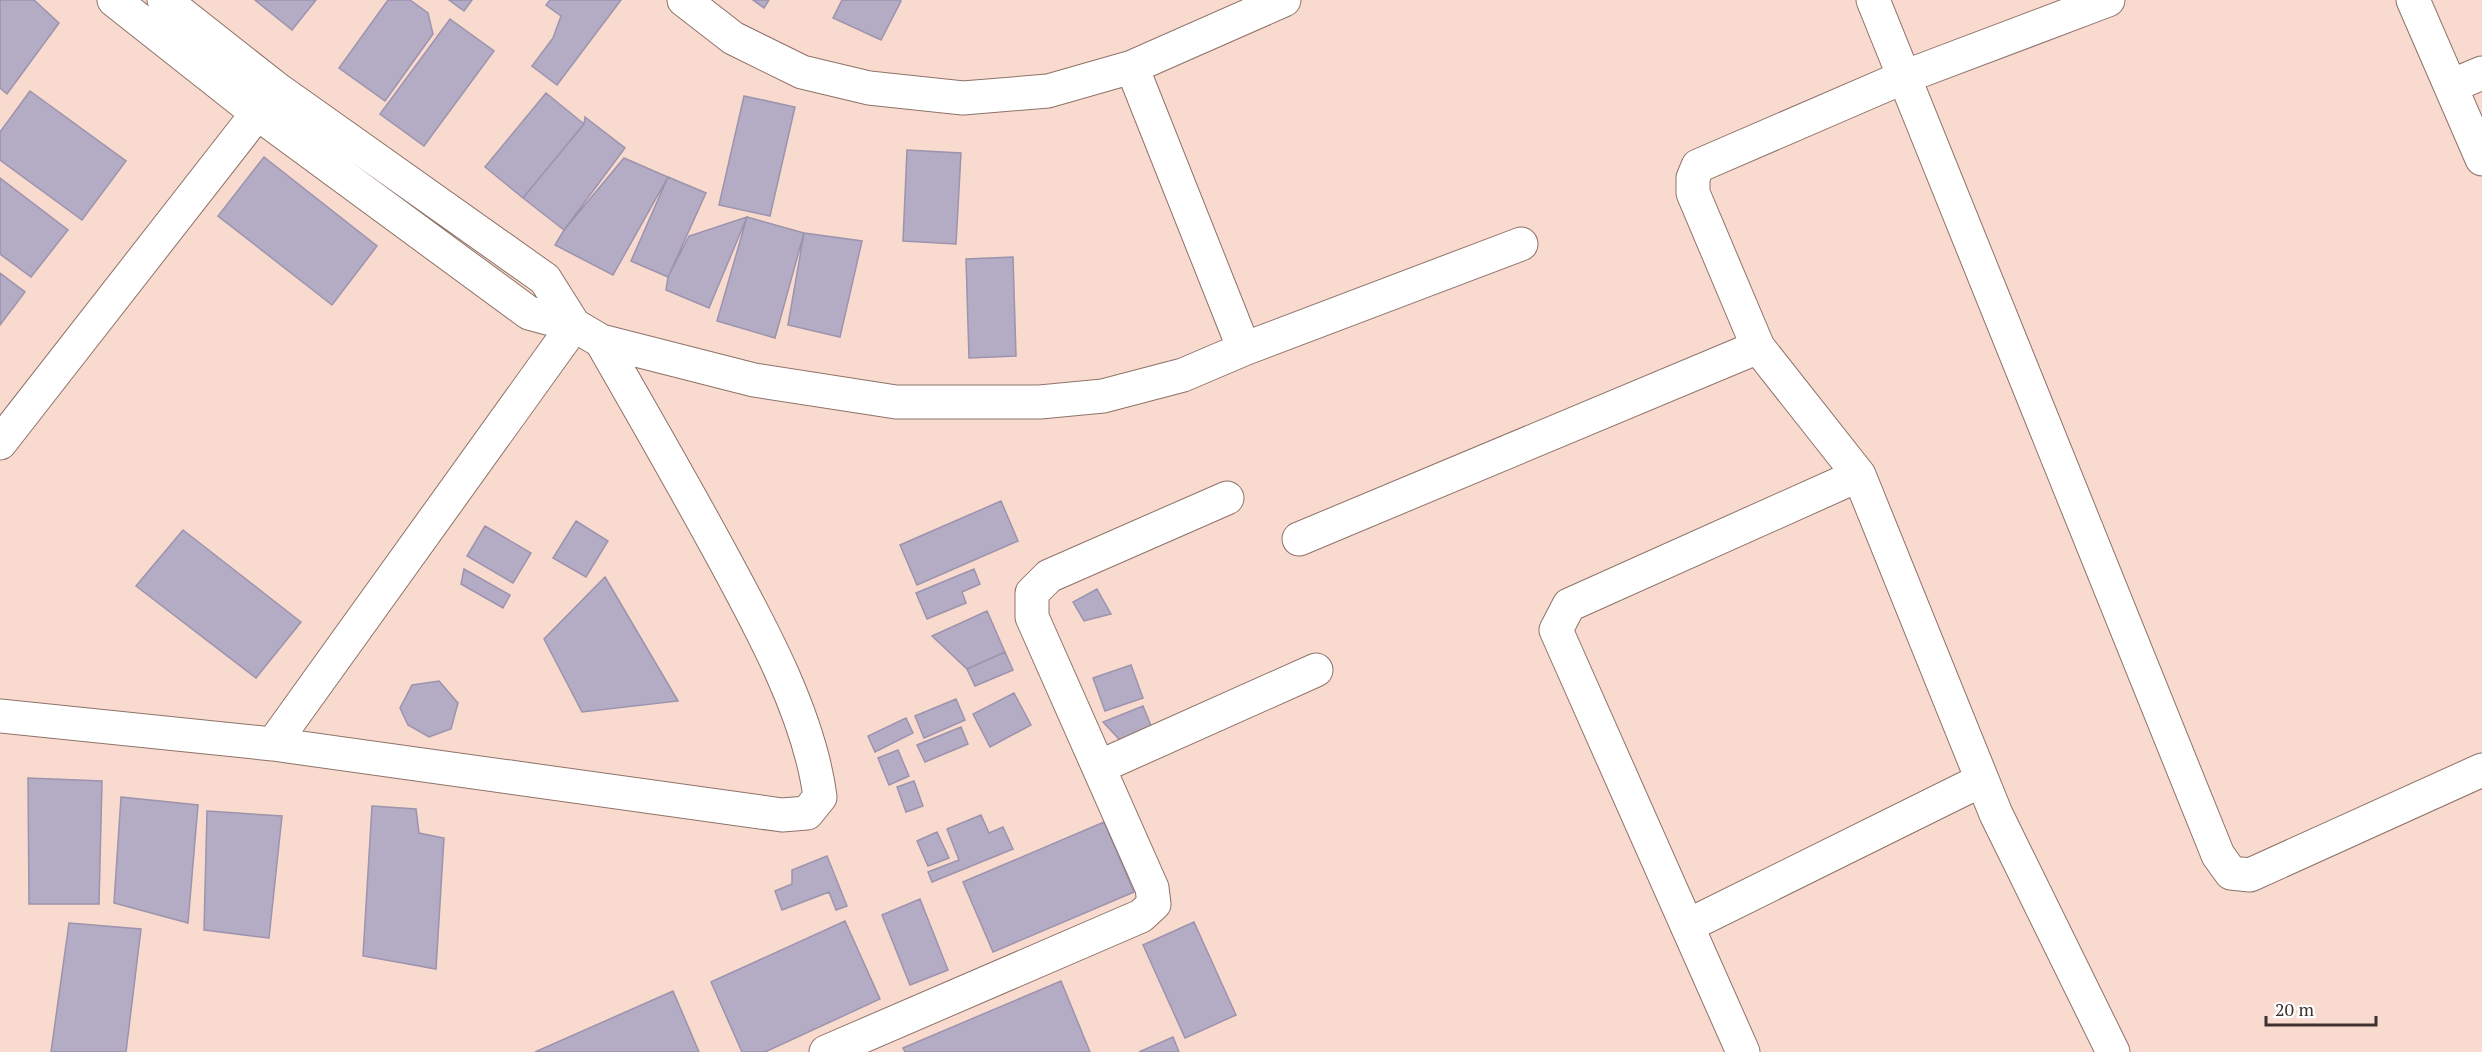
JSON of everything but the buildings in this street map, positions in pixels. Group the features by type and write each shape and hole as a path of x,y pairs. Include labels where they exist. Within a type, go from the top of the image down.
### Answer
{"street":[{"path":"0,716 273,744 782,815 807,813 820,797 817,770 767,637 688,493 588,333 545,279 114,0"},
{"path":"164,0 202,11 267,101"},
{"path":"684,0 733,38 802,72 869,88 963,98 1048,92 1132,67 1284,0"},
{"path":"1873,0 2218,855 2232,873 2250,875 2482,770"},
{"path":"2108,0 1904,78 1698,166 1693,178 1692,193 1758,347 1859,475 1996,814 2113,1052"},
{"path":"2413,0 2482,159"},
{"path":"1132,67 1244,349"},
{"path":"2451,86 2482,73"},
{"path":"0,443 267,101"},
{"path":"588,333 754,380 896,402 1040,402 1104,396 1183,375 1244,349 1521,244"},
{"path":"273,744 588,333"},
{"path":"1299,539 1758,347"},
{"path":"1743,1052 1556,630 1569,605 1859,475"},
{"path":"826,1052 1141,916 1154,904 1152,888 1032,617 1032,593 1049,576 1227,498"},
{"path":"1099,767 1316,670"},
{"path":"1687,926 1982,780"}]}
